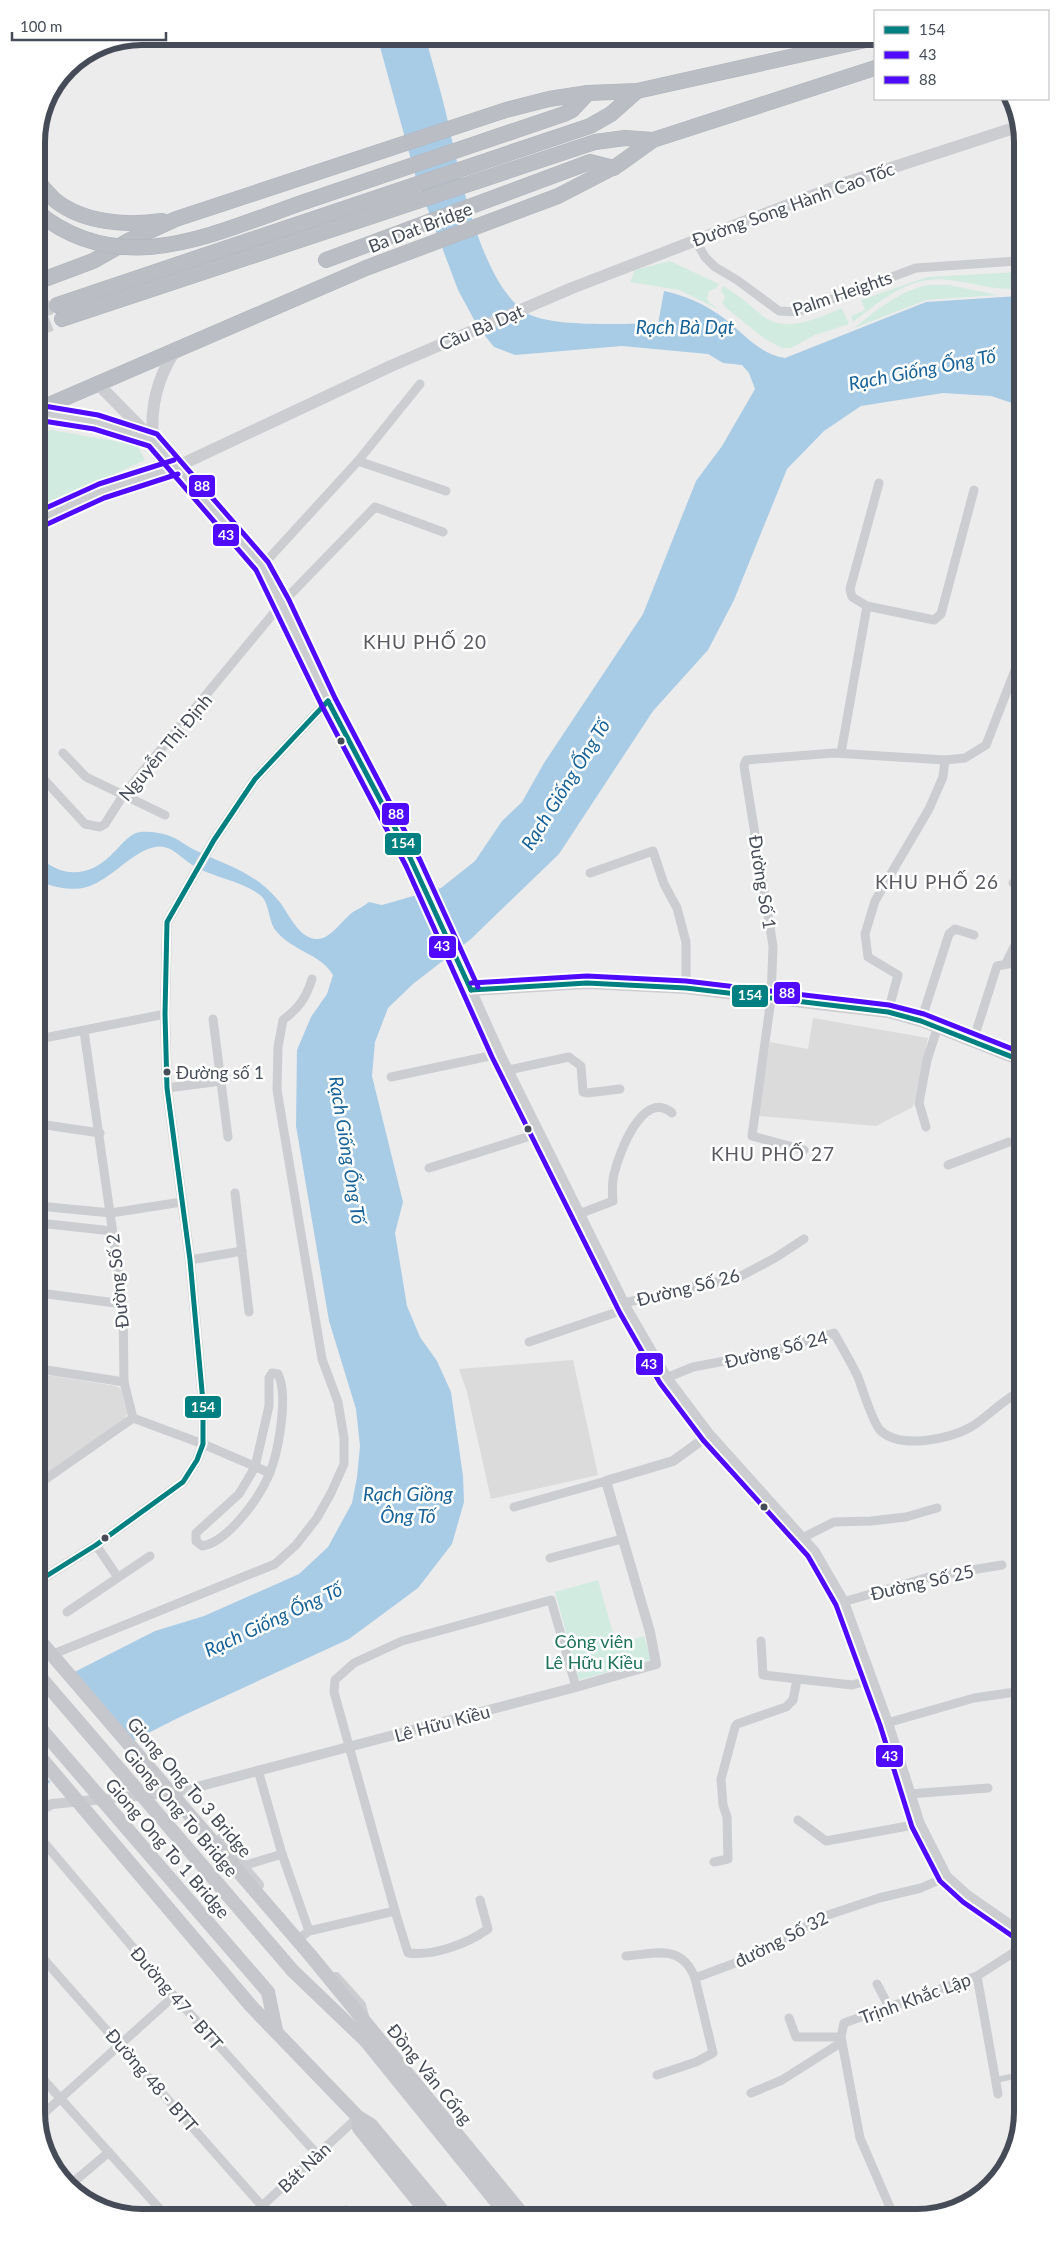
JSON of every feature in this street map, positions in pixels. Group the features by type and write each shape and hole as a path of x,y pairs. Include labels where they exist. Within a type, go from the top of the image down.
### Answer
{"highway":[{"path":"45,279 92,261 130,240 176,219 458,126 549,99 588,93 637,91 844,45"},
{"path":"59,312 316,226 605,140 625,138 654,140 874,68"},
{"path":"316,226 491,159 590,126 611,114 637,91"},
{"path":"45,217 70,234 99,244 130,249 160,248 199,238 567,113 588,93"},
{"name":"Ba Dat Bridge","path":"45,407 366,268 558,196 614,168 654,140"},
{"path":"326,260 590,162 614,168"},
{"path":"45,189 56,201 81,214 107,221 152,222 176,219"}],"main road":[{"name":"Đường Song Hành Cao Tốc","path":"572,288 694,239 845,183 1013,128"},
{"name":"Cầu Bà Dạt","path":"176,467 391,366 572,288"},
{"path":"153,440 153,406 162,370 175,351"},
{"path":"98,384 153,440 262,566 282,603 328,701 413,863 456,954 499,1054 625,1306 666,1378 709,1435 814,1552 843,1602 887,1723 919,1824 946,1878 967,1896 1014,1928"},
{"path":"45,412 95,421 130,430 153,440"},
{"path":"45,517 100,491 176,467"},
{"path":"471,990 588,983 686,988 888,1012 922,1021 937,1029 1014,1058"},
{"name":"Giong Ong To 3 Bridge","path":"45,1647 308,1958"},
{"name":"Giong Ong To 3 Bridge","path":"45,1659 308,1958"},
{"name":"Giong Ong To Bridge","path":"45,1683 293,1971 366,2041"},
{"name":"Giong Ong To 1 Bridge","path":"45,1733 268,1992 277,2032"},
{"path":"45,1763 252,2006 358,2117 371,2125 441,2209"},
{"name":"Đồng Văn Cống","path":"308,1958 518,2209"},
{"name":"Đồng Văn Cống","path":"308,1958 366,2041 502,2209"},
{"path":"365,2025 366,2041"},
{"path":"358,2117 359,2128 421,2209"}],"street":[{"name":"Palm Heights","path":"694,239 709,263 715,268 737,280 775,309 788,313 797,312 916,268 1014,261"},
{"path":"262,566 358,461 420,384"},
{"path":"358,461 446,492"},
{"path":"879,483 850,589 852,597 867,606 934,620 941,614 974,490"},
{"name":"Nguyễn Thị Định","path":"45,781 81,820 93,827 100,827 105,824 124,794 282,603 375,507 443,532"},
{"path":"867,606 841,753 945,760 965,758 986,745 1014,673"},
{"path":"45,1577 96,1545 184,1482 197,1460 203,1444 203,1402 190,1260 167,1088 165,1014 167,922 214,840 255,779 328,701"},
{"path":"63,753 86,777 165,815"},
{"name":"Đường Số 1","path":"804,1150 752,1136 771,999 773,946 744,766 746,760 841,753"},
{"path":"888,1012 898,976 868,957 865,934 875,901 929,809 943,777 945,760"},
{"path":"590,874 653,851 664,884 677,908 686,942 686,988"},
{"path":"922,1021 949,934 955,929 974,935"},
{"path":"1006,963 1014,947"},
{"path":"973,1041 997,966 1014,962"},
{"path":"45,1647 51,1655 275,1564 296,1544 317,1518 344,1464 344,1438 340,1411 320,1350 277,1090 278,1047 284,1020 298,1009 306,998 312,979"},
{"path":"45,1038 165,1014"},
{"path":"213,1019 228,1137"},
{"path":"926,1128 919,1103 927,1060 937,1029"},
{"name":"Đường Số 2","path":"84,1031 123,1304 124,1382 133,1418"},
{"path":"391,1078 499,1054"},
{"path":"508,1070 569,1057 581,1066 583,1092 620,1089"},
{"path":"167,1088 221,1081"},
{"path":"579,1214 613,1201 612,1189 617,1162 629,1136 644,1112 659,1107 666,1108 672,1113"},
{"path":"45,1125 100,1133"},
{"path":"429,1168 540,1133"},
{"path":"948,1165 1009,1142"},
{"path":"234,1193 249,1312"},
{"path":"45,1207 111,1213 182,1202"},
{"path":"45,1225 112,1231"},
{"name":"Đường Số 26","path":"529,1342 625,1306 739,1276 775,1258 804,1239"},
{"path":"190,1260 242,1251"},
{"path":"45,1294 123,1304"},
{"name":"Đường Số 24","path":"666,1378 693,1367 767,1353 834,1333 856,1375 879,1430 892,1438 906,1442 940,1438 970,1427 1007,1397 1014,1394"},
{"path":"45,1370 124,1382"},
{"path":"272,1373 278,1374 282,1382 284,1402 270,1473 237,1523 210,1545 202,1546 196,1541 196,1533 239,1494 255,1467 269,1406 269,1378 272,1373"},
{"path":"45,1480 133,1418 203,1444 270,1473"},
{"path":"514,1508 673,1461 709,1435"},
{"name":"Lê Hữu Kiều","path":"45,1808 52,1804 178,1792 576,1687 656,1664 650,1632 606,1481"},
{"path":"802,1538 834,1522 871,1521 906,1517 937,1508"},
{"path":"550,1558 622,1539"},
{"path":"96,1545 117,1576"},
{"path":"67,1612 117,1576 150,1556"},
{"name":"Đường Số 25","path":"843,1602 929,1577 1002,1564"},
{"path":"480,1900 488,1929 474,1940 422,1954 408,1952 394,1911 351,1747 334,1692 335,1680 343,1671 367,1656 402,1641 552,1600 576,1687"},
{"path":"760,1641 763,1675 852,1685 871,1680"},
{"path":"714,1862 728,1859 727,1817 723,1805 721,1779 735,1727 737,1724 786,1707 793,1700 797,1680"},
{"path":"887,1723 974,1698 1014,1692"},
{"path":"143,1752 305,1934 361,2005 365,2025"},
{"path":"258,1770 305,1934"},
{"path":"909,1794 988,1788"},
{"path":"798,1820 826,1841 919,1824"},
{"name":"Đường 47 - BTT","path":"45,1844 174,1996 318,2154"},
{"path":"243,1866 282,1854"},
{"name":"đường Số 32","path":"695,1978 746,1959 825,1916 879,1898 921,1888 946,1878"},
{"path":"305,1934 394,1911"},
{"name":"Trịnh Khắc Lập","path":"841,2040 844,2023 977,1976 1014,1952"},
{"path":"626,1956 673,1953 687,1963 695,1978 713,2053 696,2062 657,2076"},
{"name":"Đường 48 - BTT","path":"45,1960 121,2044 262,2206"},
{"path":"977,1976 998,2094"},
{"path":"877,1984 889,2007"},
{"path":"45,2111 174,1996"},
{"path":"789,2018 796,2037 841,2040"},
{"path":"751,2093 782,2080 841,2040"},
{"path":"841,2040 860,2138 891,2209"},
{"path":"996,2080 1014,2076"},
{"path":"45,2082 160,2209"},
{"name":"Bát Nàn","path":"259,2209 358,2117"},
{"path":"74,2182 109,2152"}],"shaded area":[{"path":"813,1018 928,1038 913,1107 876,1126 758,1116 770,1042 808,1049"},
{"path":"573,1360 598,1475 491,1499 467,1392 459,1369"},
{"path":"45,1375 116,1386 121,1389 127,1414 124,1420 45,1475"}],"green space":[{"path":"670,261 719,284 716,288 709,291 707,299 720,310 679,290 630,282 635,270"},
{"path":"1014,272 1014,289 949,280 935,279 922,281 897,291 853,322 851,316 865,310 861,300 927,277"},
{"path":"928,285 949,285 998,295 926,300 854,328 898,296"},
{"path":"723,286 739,296 764,317 774,322 793,324 803,322 842,308 849,324 815,335 791,348 782,348 765,339 726,308 722,303 725,297 721,290"},
{"path":"52,430 137,445 145,460 45,506 45,432"},
{"name":"Công viên Lê Hữu Kiều","path":"598,1580 616,1644 644,1636 651,1660 579,1680 555,1592"}],"water":[{"name":"Rạch Giồng Ông Tố","path":"379,45 427,45 472,220 495,276 510,298 527,313 538,318 571,323 658,324 664,291 694,300 721,316 758,347 775,356 785,358 926,302 1014,296 1014,404 991,396 943,393 861,406 824,431 787,469 734,600 708,650 653,711 559,854 471,939 413,984 388,1008 375,1042 372,1076 403,1202 395,1233 407,1306 420,1337 437,1361 451,1392 463,1476 464,1502 452,1544 418,1588 349,1639 180,1717 45,1785 45,1687 155,1631 204,1616 299,1574 328,1547 352,1503 360,1446 356,1409 329,1321 296,1126 297,1050 311,1017 327,994 333,975 322,963 291,944 277,932 272,923 266,902 260,895 243,885 206,872 169,848 160,846 146,850 103,879 85,888 76,889 45,884 45,861 57,869 67,872 86,871 96,867 129,837 137,833 154,832 165,834 259,882 278,900 299,930 310,938 317,939 327,936 349,915 369,902 382,905 441,888 475,861 502,821 522,802 544,763 643,614 696,481 722,446 755,389 749,373 742,365 723,363 708,354 622,346 515,355 494,347 478,327 458,290 416,178"}],"pier":[{"path":"71,1671 133,1744 52,1784 45,1776 45,1684"}],"tunnel":[{"path":"45,309 57,305"},
{"path":"45,326 62,319"}],"transit line":[{"name":"88","path":"45,406 98,415 157,434 268,562 289,600 335,698 420,860 478,987"},
{"name":"43","path":"45,421 94,429 149,446 256,570 321,704 406,866 492,1057 620,1313 660,1383 703,1440 808,1556 836,1605 880,1725 912,1827 940,1881 963,1902 1014,1937"},
{"name":"88","path":"45,508 99,484 174,460"},
{"name":"43","path":"45,525 104,498 178,474"},
{"name":"154","path":"328,701 406,849 471,990"},
{"name":"154","path":"45,1577 96,1545 183,1482 197,1460 203,1444 203,1402 190,1260 167,1088 165,1014 167,922 214,840 255,779 328,701"},
{"name":"88","path":"471,983 587,976 686,981 889,1005 924,1014 1014,1050"},
{"name":"154","path":"471,990 587,983 686,988 888,1012 921,1021 1014,1058"}],"place":[{"name":"Đường số 1","path":"167,1072"}],"district":[{"name":"KHU PHỐ 20","path":"425,641"},
{"name":"KHU PHỐ 26","path":"937,881"},
{"name":"KHU PHỐ 27","path":"773,1153"}],"water label":[{"name":"Rạch Bà Dạt","path":"685,326"},
{"name":"Rạch Giống Ống Tố","path":"922,369"},
{"name":"Rạch Giống Ống Tố","path":"565,784"},
{"name":"Rạch Giống Ống Tố","path":"348,1150"},
{"name":"Rạch Giống Ống Tố","path":"273,1619"}]}
